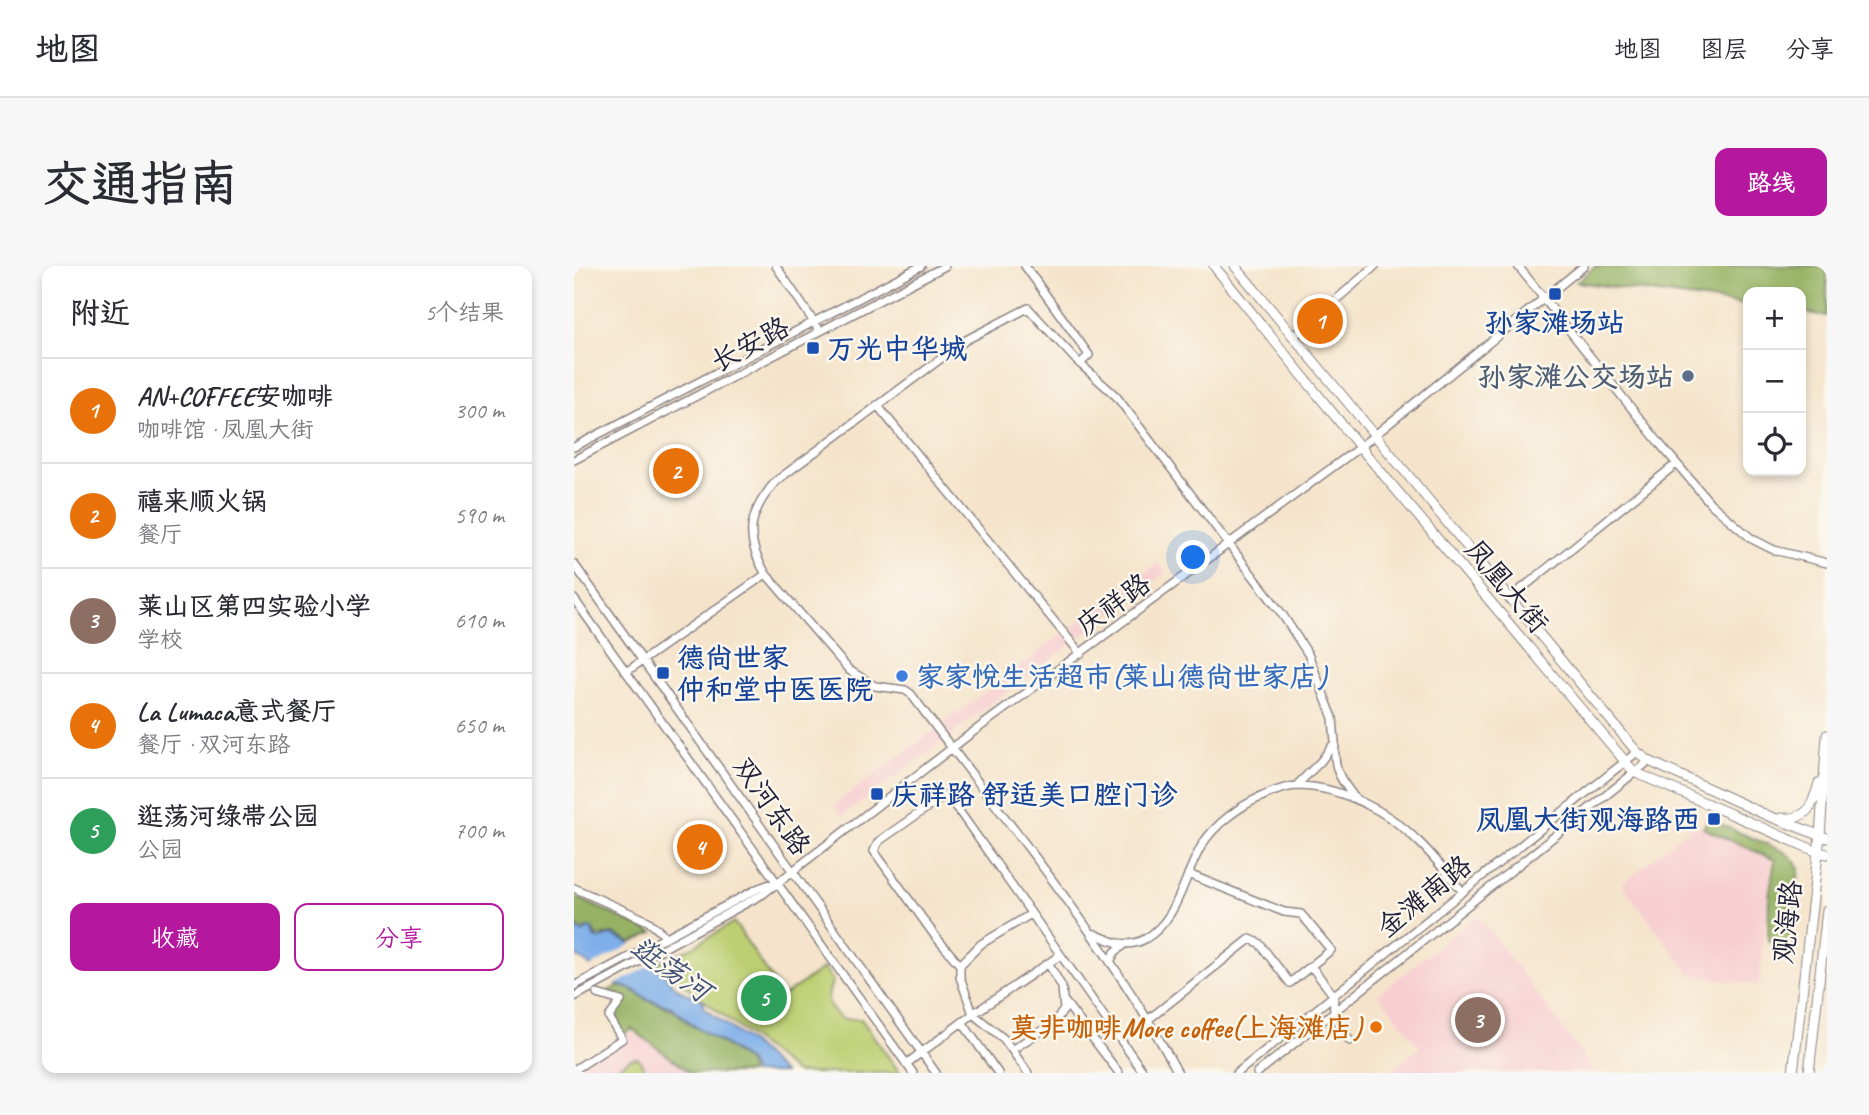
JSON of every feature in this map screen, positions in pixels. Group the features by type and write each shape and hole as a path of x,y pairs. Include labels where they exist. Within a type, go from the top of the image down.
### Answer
{"main road":[{"name":"凤凰大街","path":"1214,266 1360,447 1634,772 1822,853"},
{"name":"凤凰大街","path":"1235,266 1637,752 1648,761 1770,817 1824,837"},
{"path":"1294,365 1307,378 1316,380 1318,372 1310,358"},
{"path":"1427,526 1417,512 1420,505 1430,506 1439,515"},
{"path":"1596,728 1587,715 1587,708 1596,706 1607,716"},
{"name":"观海路","path":"1793,1073 1824,837 1823,772 1827,735"},
{"path":"1770,817 1795,818 1805,813 1812,806 1823,772"},
{"name":"观海路","path":"1809,1073 1827,910"}],"street":[{"path":"776,266 820,331"},
{"name":"长安路","path":"574,447 921,266"},
{"name":"长安路","path":"574,460 945,266"},
{"path":"1026,266 1089,355 1080,364"},
{"path":"1293,337 1375,266"},
{"path":"1518,266 1711,505 1752,539 1774,550 1827,563"},
{"name":"庆祥路","path":"574,986 763,894 951,749 1360,447 1584,266"},
{"path":"1178,1073 1149,1019 1089,932 911,694 905,690 874,686 849,670 766,574 758,561 752,541 751,520 760,501 776,481 966,340 1028,308 1080,364 1116,396 1282,614 1308,654 1333,718 1333,761 1341,780 1358,801"},
{"path":"877,405 1081,654"},
{"path":"1509,598 1676,464"},
{"name":"双河东路","path":"574,564 936,1073"},
{"path":"626,672 766,574"},
{"name":"双河东路","path":"574,599 913,1073"},
{"path":"1296,786 1321,761 1335,742"},
{"name":"金滩南路","path":"1237,1073 1637,752"},
{"name":"金滩南路","path":"1256,1073 1648,761"},
{"path":"1110,962 1124,945 1143,940 1167,920 1203,844 1223,823 1256,799 1296,786 1328,790 1358,801 1389,818 1416,839 1463,892"},
{"path":"1028,1073 1013,1049 973,1014 960,977 960,965 935,936 874,851 879,841 892,830 947,794 1144,1073"},
{"path":"1560,814 1568,824"},
{"path":"1149,1019 1246,940 1254,939 1259,943 1290,983 1331,950 1301,914 1284,912 1188,874"},
{"name":"庆祥路","path":"574,997 653,948 666,937 759,888 777,882"},
{"path":"574,888 648,921 666,937"},
{"path":"960,965 981,944 1031,914"},
{"path":"1089,932 1124,945"},
{"path":"906,1064 961,1022 1059,956"},
{"path":"1013,1049 1059,1018 1064,1010 1062,987 1048,963"},
{"path":"1311,966 1334,996 1332,1013 1350,1041"},
{"path":"574,1070 622,1039 609,1017 621,1001 597,994"},
{"path":"1065,1001 1119,1073"},
{"path":"961,1022 998,1073"}],"shaded area":[{"path":"1158,563 1165,573 843,816 834,805"},
{"path":"1695,824 1772,860 1759,985 1690,975 1622,884"},
{"path":"1478,915 1596,1073 1388,1073 1420,1047 1378,994"},
{"path":"632,1032 638,1037 641,1035 691,1073 574,1073 574,1068"}],"green space":[{"path":"1596,266 1827,266 1827,316 1806,313 1806,287 1743,287 1743,304 1577,282"},
{"path":"1708,819 1785,852 1795,861 1799,869 1789,945 1768,941 1769,896 1775,860 1703,828"},
{"path":"574,896 653,933 631,943 614,934 596,936 592,928 580,929 574,921"},
{"path":"734,922 783,996 824,968 833,981 828,997 830,1006 842,1019 861,1019 900,1073 796,1073 657,963 691,948"},
{"path":"617,986 631,989 647,1000 674,1010 691,1025 747,1062 751,1073 691,1073 632,1029 623,1035 613,1016 627,1000 617,994 605,993"},
{"path":"638,1058 647,1073 610,1073 630,1059"}],"water":[{"path":"574,926 583,933 588,928 592,929 594,937 599,939 610,935 616,937 642,951 675,986 684,993 690,995 692,992 704,1002 703,1007 751,1043 783,1073 754,1073 749,1062 692,1024 672,1007 618,985 574,954"}],"pier":[{"path":"634,943 659,961 613,986 588,968"}],"place":[{"name":"孙家滩场站","path":"1555,294"},
{"name":"AN+COFFEE安咖啡","path":"1320,321"},
{"name":"万光中华城","path":"813,348"},
{"name":"孙家滩公交场站","path":"1688,376"},
{"name":"禧来顺火锅","path":"676,471"},
{"name":"德尚世家 仲和堂中医医院","path":"663,673"},
{"name":"家家悦生活超市(莱山德尚世家店)","path":"902,676"},
{"name":"庆祥路 舒适美口腔门诊","path":"877,794"},
{"name":"凤凰大街观海路西","path":"1714,819"},
{"name":"La Lumaca意式餐厅","path":"700,847"},
{"name":"逛荡河绿带公园","path":"764,998"},
{"name":"莱山区第四实验小学","path":"1478,1020"},
{"name":"莫非咖啡More coffee(上海滩店)","path":"1376,1027"}],"water label":[{"name":"逛荡河","path":"671,969"}]}
